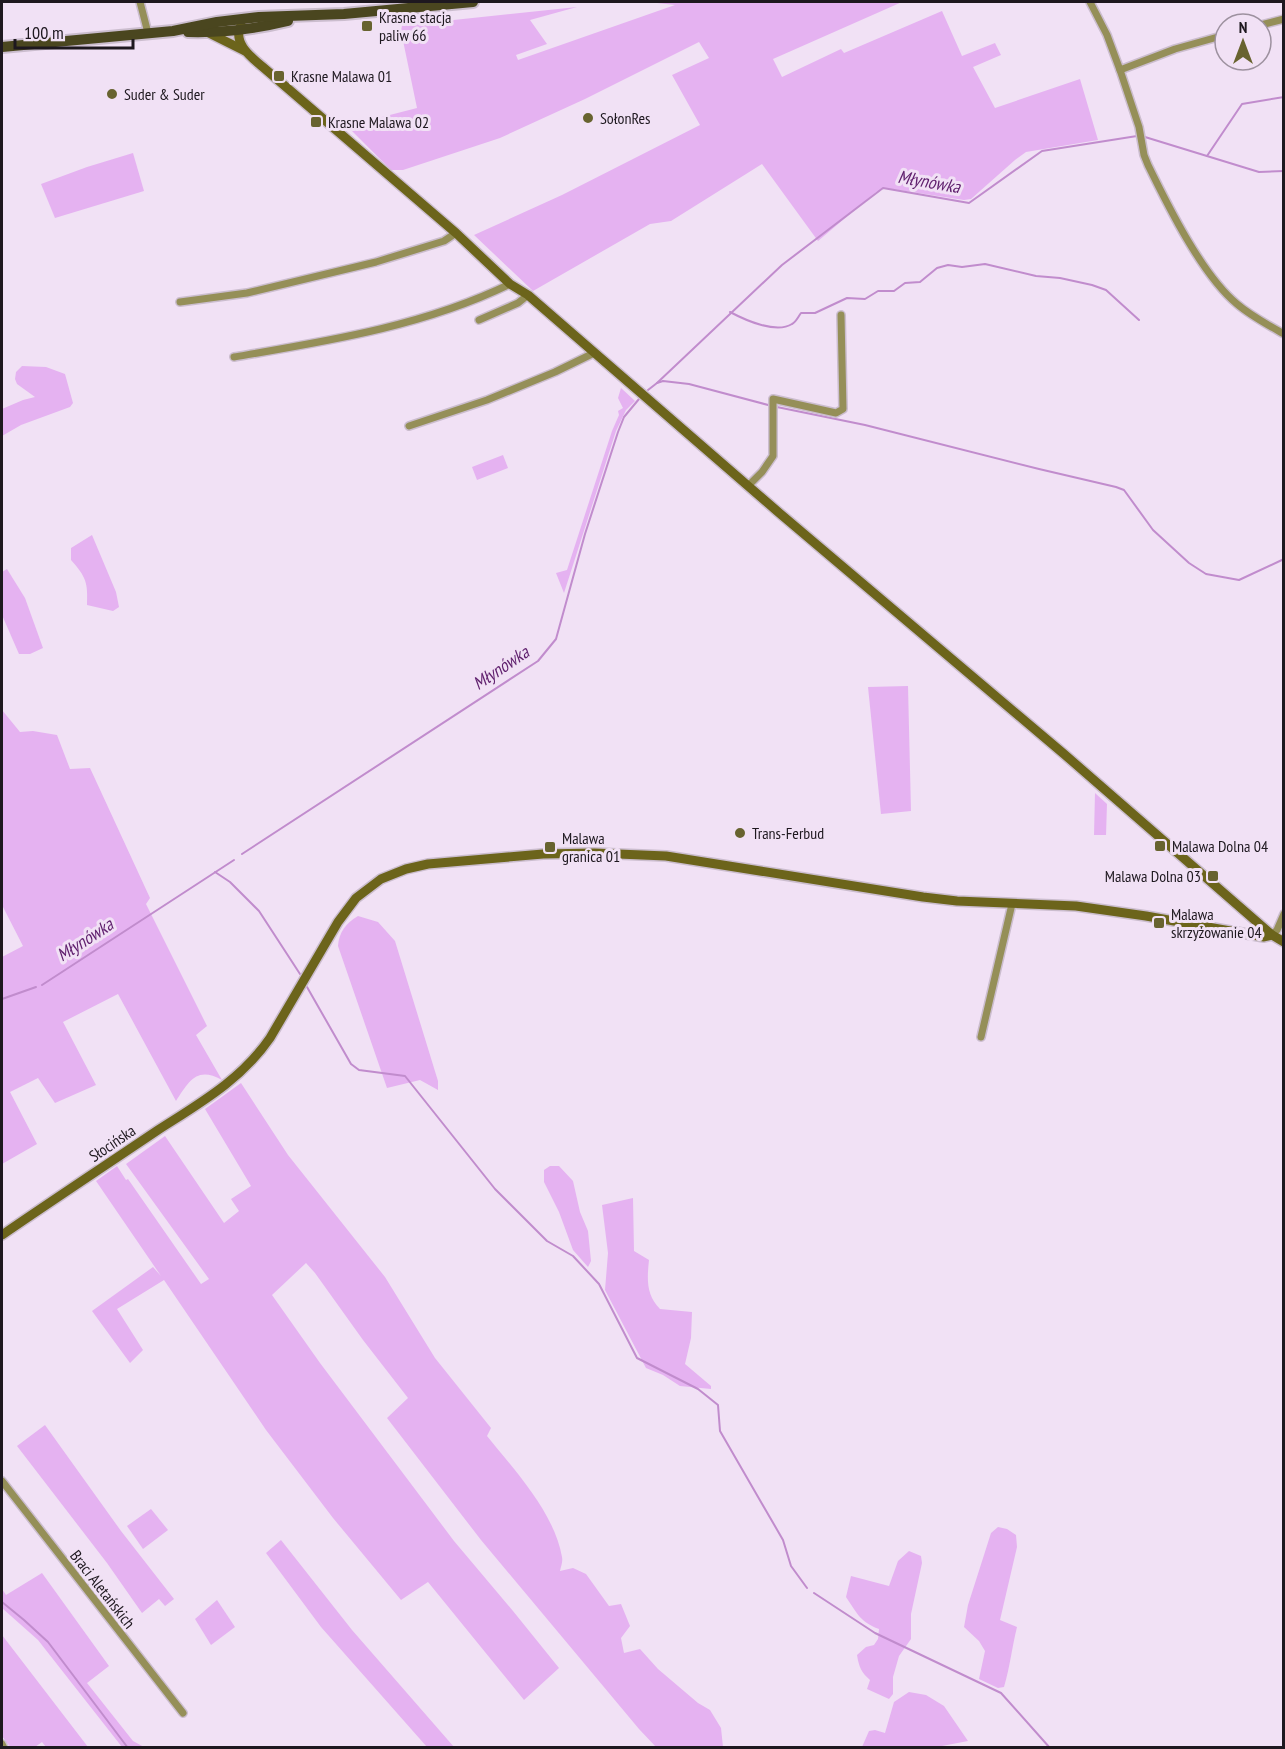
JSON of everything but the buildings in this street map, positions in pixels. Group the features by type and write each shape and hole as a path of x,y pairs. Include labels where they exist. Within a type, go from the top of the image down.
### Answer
{"main road":[{"path":"2,47 172,31 250,18 309,16 473,2"},
{"path":"172,31 209,33 260,28 309,16"}],"street":[{"path":"140,2 148,33"},
{"path":"1090,2 1107,35 1120,70 1139,127 1141,144 1148,165 1203,264 1237,304 1284,334"},
{"path":"245,51 239,30 250,18"},
{"path":"217,22 239,30"},
{"path":"209,33 245,51 456,233 510,284 528,295 1272,935 1284,942"},
{"path":"1120,70 1175,49 1213,38"},
{"path":"180,302 247,293 376,262 444,241 456,233"},
{"path":"234,357 332,340 432,316 510,284"},
{"path":"479,320 518,303 528,295"},
{"path":"748,486 773,456 773,399 836,413 843,409 841,315"},
{"path":"409,426 487,400 594,353"},
{"name":"Słocińska","path":"2,1235 205,1100 238,1075 270,1038 338,922 356,898 381,879 406,869 428,864 549,853 666,856 923,897 1076,906 1256,936 1272,935"},
{"path":"981,1037 1012,904"},
{"path":"1272,935 1277,930 1284,914"},
{"name":"Braci Aletańskich","path":"2,1481 183,1713"},
{"path":"2,1744 4,1748"}],"shaded area":[{"path":"902,2 773,59 782,77 841,49 844,53 942,11 962,56 995,43 1001,55 973,67 995,108 1080,79 1098,140 1026,152 971,199 883,189 876,192 818,241 762,164 671,221 650,224 533,291 474,235 562,195 700,125 672,75 709,58 699,42 585,99 500,138 403,170 391,170 347,126 417,108 401,31 403,20 415,19 416,24 577,7 530,20 547,44 516,55 518,60 675,5 657,3"},
{"path":"133,153 144,191 55,218 41,184"},
{"path":"22,366 46,367 65,374 73,403 70,407 21,425 2,436 2,409 35,397 17,384 16,372"},
{"path":"621,388 635,401 626,410 616,431 564,593 556,573 567,570 619,415 618,411 623,408 618,398"},
{"path":"503,455 508,468 477,480 472,467"},
{"path":"92,535 116,592 119,607 113,611 87,605 85,580 71,560 71,548"},
{"path":"7,569 25,598 43,648 30,654 19,654 2,615 2,572"},
{"path":"908,686 911,811 881,814 868,687"},
{"path":"2,710 20,732 33,731 57,735 70,769 90,768 150,898 146,904 207,1026 196,1035 222,1080 213,1076 200,1075 185,1087 176,1101 118,994 63,1022 96,1085 55,1103 38,1078 10,1092 37,1144 2,1164 2,957 23,946 2,905"},
{"path":"1095,793 1107,804 1106,835 1094,835"},
{"path":"358,916 378,922 395,941 438,1081 438,1090 420,1080 387,1088 338,946 344,928"},
{"path":"241,1083 288,1155 385,1277 435,1358 491,1428 487,1436 532,1493 551,1524 562,1557 560,1571 573,1568 586,1574 609,1606 621,1604 630,1626 621,1638 624,1653 640,1649 658,1669 698,1703 710,1710 721,1728 723,1747 656,1747 639,1729 481,1540 387,1418 408,1398 306,1263 272,1295 320,1363 454,1541 559,1668 524,1700 428,1582 401,1600 333,1518 266,1430 164,1280 117,1309 143,1350 130,1363 92,1311 153,1267 161,1276 96,1181 117,1166 201,1284 209,1279 126,1164 165,1136 224,1223 239,1211 231,1199 251,1186 205,1109"},
{"path":"550,1166 559,1166 573,1181 580,1212 588,1231 591,1261 588,1267 573,1250 559,1212 544,1182 544,1170"},
{"path":"633,1198 634,1251 649,1260 648,1280 652,1298 660,1309 692,1312 691,1338 685,1364 711,1386 711,1389 680,1386 646,1368 605,1290 608,1253 602,1205"},
{"path":"45,1425 121,1531 174,1599 165,1606 159,1599 142,1613 107,1563 17,1446"},
{"path":"151,1509 168,1530 143,1549 127,1526"},
{"path":"998,1527 1007,1529 1016,1535 1017,1547 1000,1620 1017,1627 1004,1687 998,1688 979,1679 985,1651 979,1641 964,1627 968,1605 991,1533"},
{"path":"281,1540 352,1630 454,1747 427,1747 321,1627 266,1553"},
{"path":"909,1551 921,1556 922,1563 911,1614 911,1639 899,1656 893,1677 893,1694 889,1699 867,1689 870,1680 861,1669 857,1655 866,1647 874,1645 878,1639 879,1629 863,1620 846,1597 851,1576 889,1586 898,1561"},
{"path":"42,1573 109,1666 87,1683 133,1741 144,1747 122,1747 38,1640 2,1608 2,1589 6,1595"},
{"path":"217,1600 235,1627 211,1645 195,1619"},
{"path":"2,1635 88,1747 46,1747 42,1742 35,1747 10,1747 2,1736"},
{"path":"909,1692 926,1695 944,1706 968,1741 941,1747 862,1747 869,1731 885,1733 894,1702"}],"waterway":[{"path":"1207,156 1242,104 1284,97"},
{"name":"Młynówka","path":"657,383 782,265 883,188 969,203 1042,151 1137,136 1259,172 1284,171"},
{"path":"730,312 761,325 785,327 796,321 801,313 815,313 847,298 865,299 878,291 894,291 905,283 920,282 937,268 948,265 962,267 985,264 1036,276 1060,278 1106,290 1139,320"},
{"name":"Młynówka","path":"648,390 663,381 689,384 772,406 865,425 1116,487 1124,490 1153,530 1189,563 1206,574 1239,580 1284,559"},
{"name":"Młynówka","path":"242,854 538,661 556,639 585,534 618,432 624,417 639,399"},
{"name":"Młynówka","path":"42,985 234,860"},
{"path":"215,872 230,882 259,911 300,974"},
{"name":"Młynówka","path":"2,999 36,987"},
{"path":"307,987 351,1064 359,1070 405,1076 495,1189 547,1241 573,1256 599,1284 637,1358 698,1389 718,1405 720,1431 783,1540 791,1566 807,1588"},
{"path":"814,1593 875,1633 1001,1693 1050,1748"},
{"path":"2,1602 48,1642 128,1748"}],"place":[{"name":"Krasne stacja paliw 66","path":"367,26"},
{"name":"Krasne Malawa 01","path":"279,76"},
{"name":"Suder & Suder","path":"112,94"},
{"name":"SołonRes","path":"588,118"},
{"name":"Krasne Malawa 02","path":"316,122"},
{"name":"Trans-Ferbud","path":"740,833"},
{"name":"Malawa Dolna 04","path":"1160,846"},
{"name":"Malawa granica 01","path":"550,847"},
{"name":"Malawa Dolna 03","path":"1213,876"},
{"name":"Malawa skrzyżowanie 04","path":"1159,923"}]}
